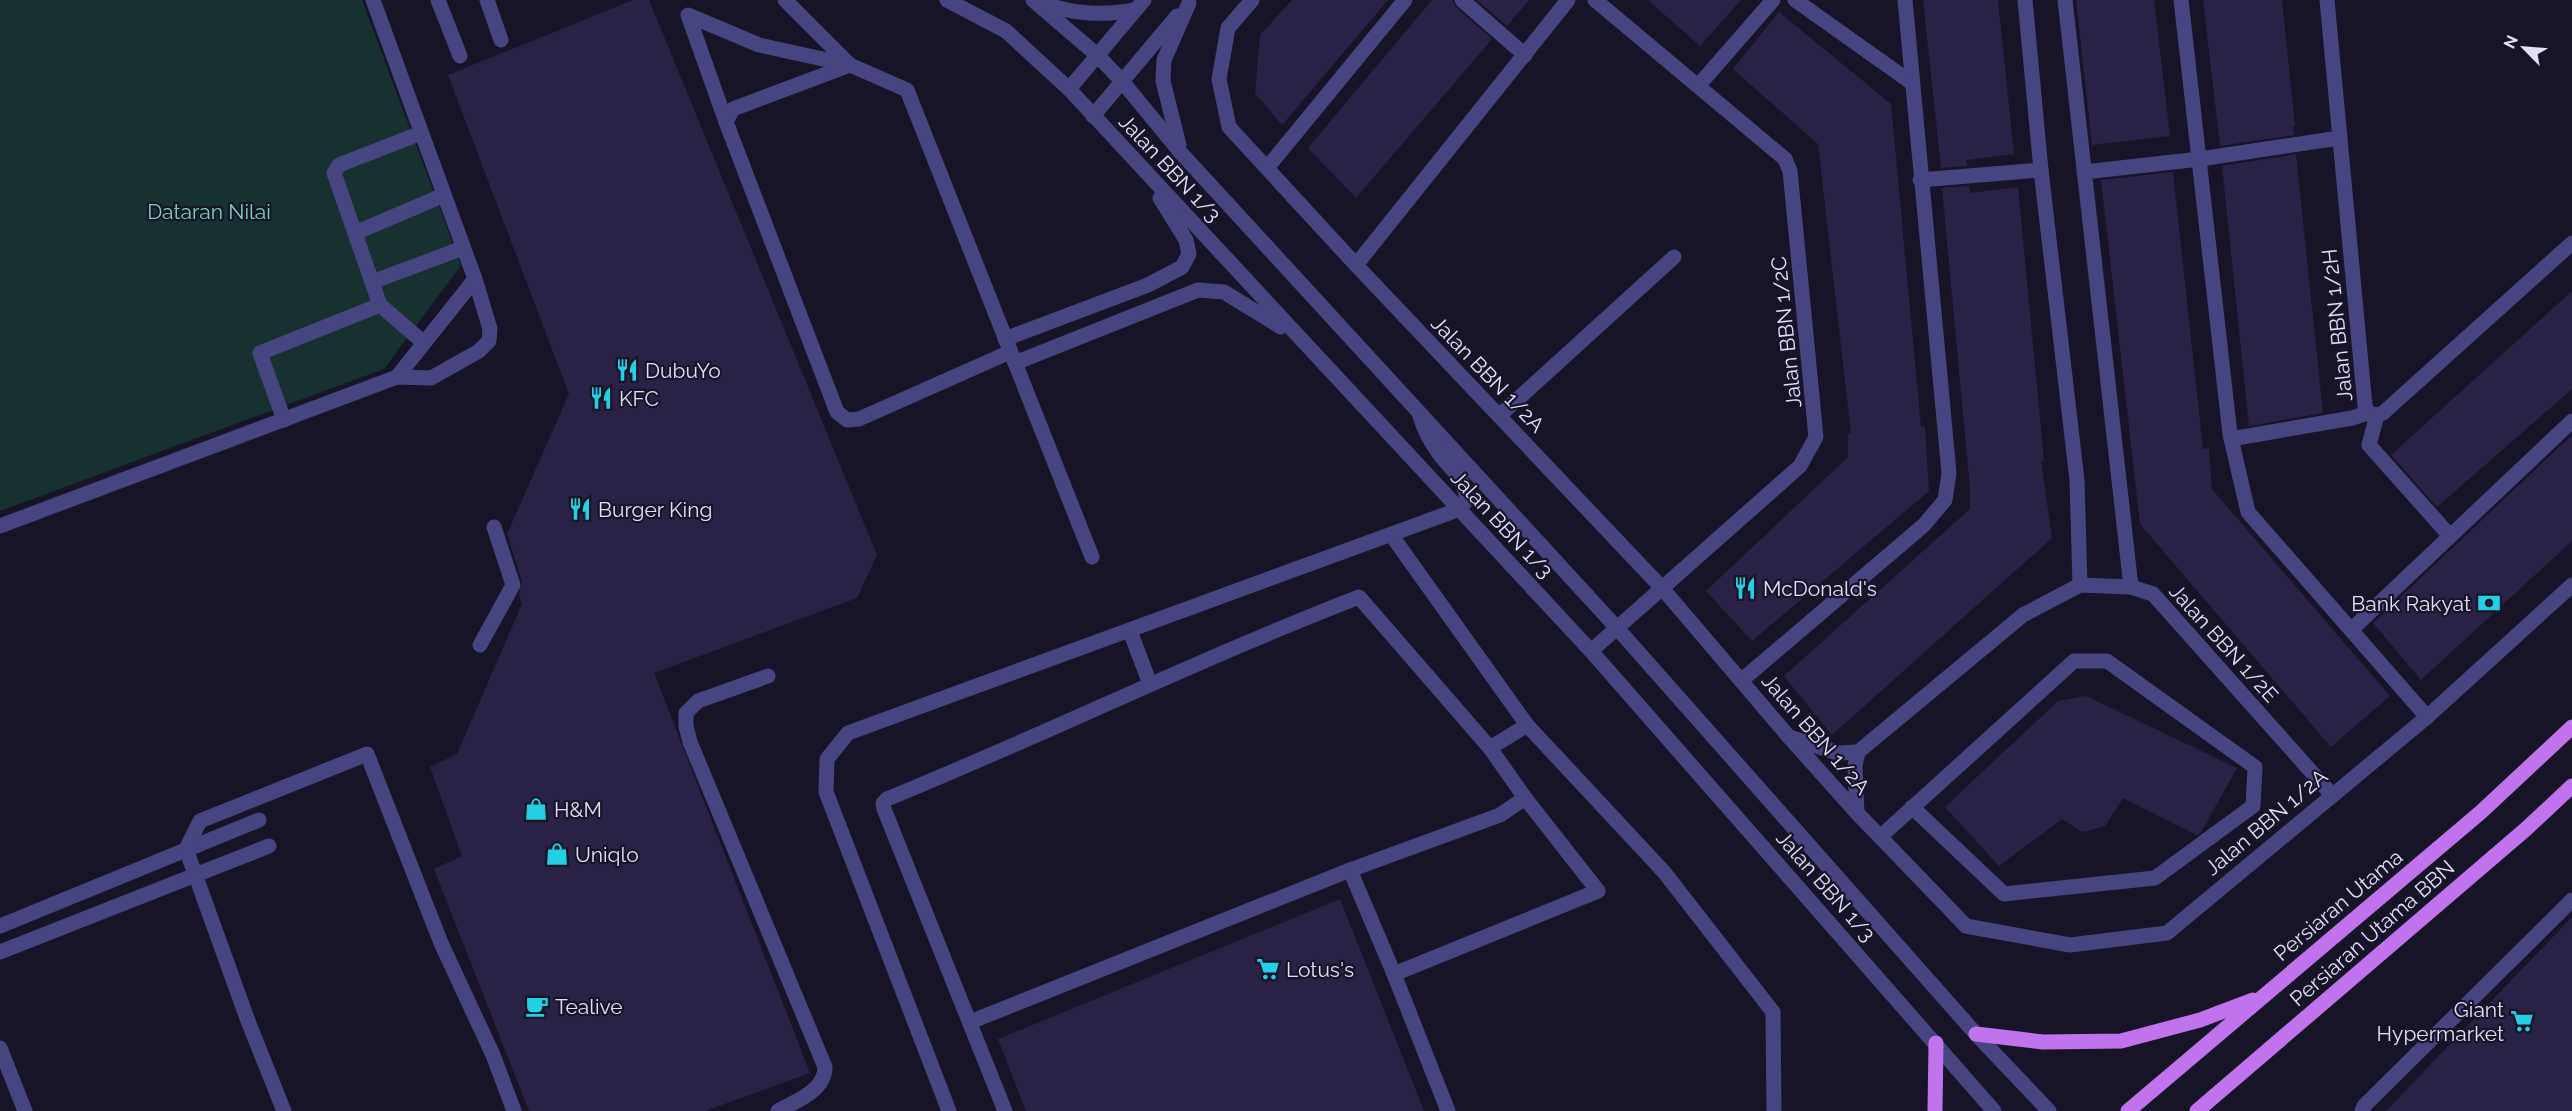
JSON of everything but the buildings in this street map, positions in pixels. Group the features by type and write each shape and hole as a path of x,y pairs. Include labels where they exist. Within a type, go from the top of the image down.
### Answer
{"main road":[{"name":"Persiaran Utama","path":"2128,1111 2481,812 2572,727"},
{"name":"Persiaran Utama BBN","path":"2197,1111 2214,1103 2572,786"},
{"path":"1976,1034 2043,1042 2121,1041 2200,1020 2261,997"},
{"path":"1935,1111 1936,1043"}],"street":[{"path":"0,526 397,378 431,378 479,351 489,341 490,329 475,279 373,0"},
{"path":"438,0 460,56"},
{"path":"487,0 501,40"},
{"path":"785,0 850,65"},
{"name":"Jalan BBN 1/3","path":"947,0 1006,31 1069,89 1591,651 1994,1111"},
{"name":"Jalan BBN 1/2A","path":"1251,0 1228,28 1219,79 1229,127 1356,265 1662,588 1857,813 1966,926 2070,945 2167,933 2427,717 2572,585"},
{"path":"1267,168 1405,0"},
{"path":"1462,0 1526,55"},
{"path":"1356,265 1568,0"},
{"name":"Jalan BBN 1/2C","path":"1591,651 1800,466 1816,437 1790,171 1785,159 1698,86 1612,5 1595,0"},
{"path":"1698,86 1773,0"},
{"path":"1796,0 1912,83"},
{"path":"1742,680 1924,525 1945,500 1949,473 1905,0"},
{"path":"1789,737 1838,753 1858,752 2023,615 2080,585 2077,480 2041,170 2025,0"},
{"path":"2065,0 2131,587"},
{"path":"2181,0 2231,439 2248,512 2427,717"},
{"name":"Jalan BBN 1/2H","path":"2327,0 2365,406 2373,414 2383,413 2572,243"},
{"path":"1093,116 1121,80 1190,1"},
{"path":"1181,153 1163,81 1164,60 1190,1"},
{"path":"1036,2 1065,10 1107,15 1139,5"},
{"name":"Jalan BBN 1/3","path":"1036,2 1097,55 1121,80 1181,153 1417,407 1617,628 1976,1034 2049,1111"},
{"path":"1069,89 1139,5"},
{"path":"1092,557 1010,351 907,90 850,65 759,45 688,15 726,122 837,412 847,420 859,419 1010,351 1182,267 1189,254 1186,240 1143,170"},
{"path":"726,122 733,109 850,65"},
{"path":"421,133 339,165 334,173 380,305 424,343"},
{"path":"2084,172 2200,159 2339,138"},
{"path":"1920,180 2041,170"},
{"path":"355,233 444,195"},
{"path":"372,282 463,248"},
{"path":"1499,416 1674,257"},
{"path":"397,378 475,279"},
{"path":"1010,351 1198,290 1224,292 1302,340"},
{"path":"284,420 260,353 380,305"},
{"path":"949,1111 826,792 827,759 848,733 1392,536 1460,509 1467,499 1464,483 1442,457 1424,430 1417,407"},
{"path":"2231,439 2373,414 2369,445 2450,536"},
{"path":"2351,630 2572,421"},
{"path":"480,645 513,585 494,527"},
{"path":"1392,536 1527,725 1664,872 1773,1012 1774,1111"},
{"name":"Jalan BBN 1/2E","path":"2080,585 2131,587 2153,594 2332,795"},
{"path":"1005,1111 919,899 883,803 1265,633 1359,597 1490,748 1525,798 1598,891 1394,974"},
{"path":"1130,631 1150,684"},
{"path":"1880,837 1912,807 2074,661 2107,661 2187,716 2255,767 2253,806 2155,878 2004,894 1912,807"},
{"path":"768,676 698,701 686,713 686,726 690,742 825,1067 825,1074 818,1087 778,1111"},
{"path":"1490,748 1527,725"},
{"path":"1857,813 1855,766 1858,752"},
{"path":"284,1111 186,849 201,821 367,754 441,943 493,1055 514,1111"},
{"path":"970,1022 1350,870 1500,815 1525,798"},
{"path":"0,926 259,819"},
{"path":"0,952 269,846"},
{"path":"1350,870 1448,1111"},
{"path":"2362,1111 2364,1106 2572,900"},
{"path":"0,1048 25,1111"}],"green space":[{"name":"Dataran Nilai","path":"0,0 362,0 461,265 384,369 0,511"}],"place":[{"name":"DubuYo","path":"627,370"},
{"name":"KFC","path":"601,398"},
{"name":"Burger King","path":"580,509"},
{"name":"McDonald's","path":"1745,588"},
{"name":"Bank Rakyat","path":"2489,603"},
{"name":"H&M","path":"536,809"},
{"name":"Uniqlo","path":"557,854"},
{"name":"Lotus's","path":"1268,969"},
{"name":"Tealive","path":"537,1006"},
{"name":"Giant Hypermarket","path":"2522,1021"}]}
